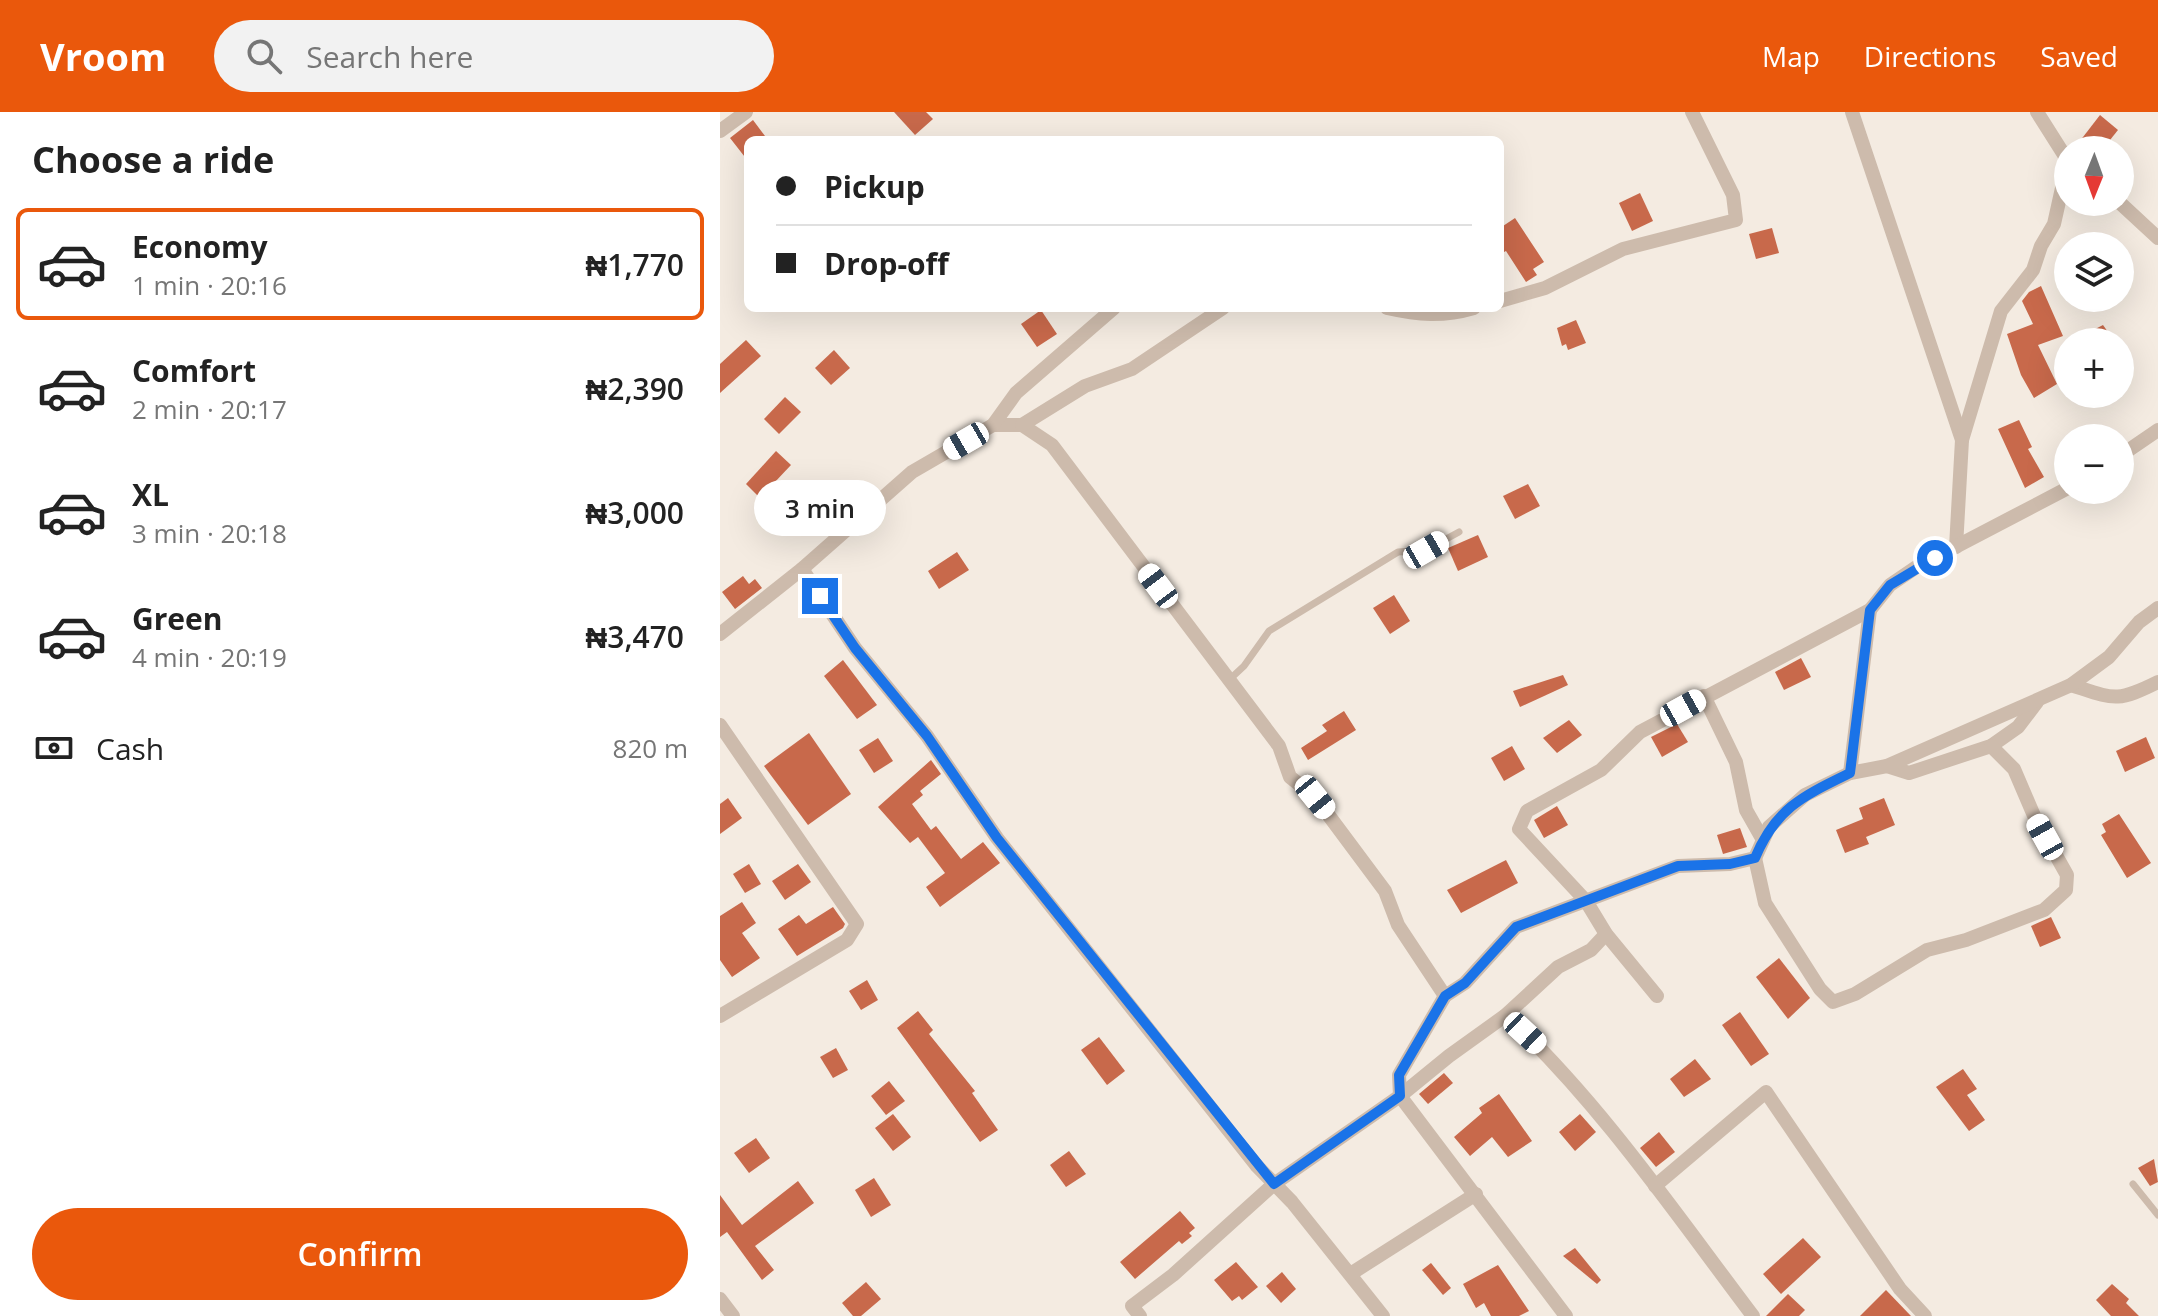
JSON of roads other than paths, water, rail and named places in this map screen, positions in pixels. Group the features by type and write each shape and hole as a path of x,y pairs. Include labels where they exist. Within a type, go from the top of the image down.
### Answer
{"street":[{"path":"720,131 746,112"},
{"path":"1504,300 1545,288 1623,249 1736,220 1733,195 1692,112"},
{"path":"1852,112 1962,440"},
{"path":"2037,112 2054,139"},
{"path":"1956,547 1962,440 2001,311 2033,270 2056,216"},
{"path":"2134,216 2158,238"},
{"path":"720,634 802,569 912,472 993,425 1016,393 1109,312"},
{"path":"993,425 1022,425 1085,386 1132,369 1217,312"},
{"path":"1404,312 1422,316 1461,312"},
{"path":"1022,425 1052,445 1279,746 1290,777 1315,797 1334,820 1385,891 1398,925 1445,996"},
{"path":"2134,446 2158,430"},
{"path":"1657,996 1606,934 1586,901 1519,829 1527,811 1601,770 1640,732 1870,610 1890,585 2054,495"},
{"path":"802,569 855,648 927,736 997,838 1274,1184 1352,1273 1383,1316"},
{"path":"1991,746 2014,769 2035,818 2067,875 2066,890 2044,910 1966,940 1927,950 1855,994 1833,1002 1820,989 1765,903 1755,858 1769,827 1805,795 1850,773 1887,766 2071,685 2109,657 2139,622 2158,608"},
{"path":"1850,773 1870,610"},
{"path":"2071,685 2110,698 2128,698 2158,682"},
{"path":"1704,696 1736,762 1746,810 1763,840"},
{"path":"1887,766 1909,773 1991,746 2018,727 2039,699"},
{"path":"720,725 857,924 847,940 720,1016"},
{"path":"1566,1316 1400,1096 1399,1075 1445,996 1465,983 1516,927 1678,866 1730,864 1755,858"},
{"path":"1140,1316 1132,1306 1173,1275 1274,1184 1400,1096 1506,1015 1558,967 1591,950 1606,934"},
{"path":"1506,1015 1544,1050 1655,1186 1753,1316"},
{"path":"1655,1186 1766,1092 1900,1289 1925,1316"},
{"path":"1352,1273 1476,1194"},
{"path":"720,1299 733,1316"}],"lane":[{"path":"1229,680 1244,666 1269,631 1398,552 1426,550 1459,532"},
{"path":"2133,1184 2158,1215"}]}
